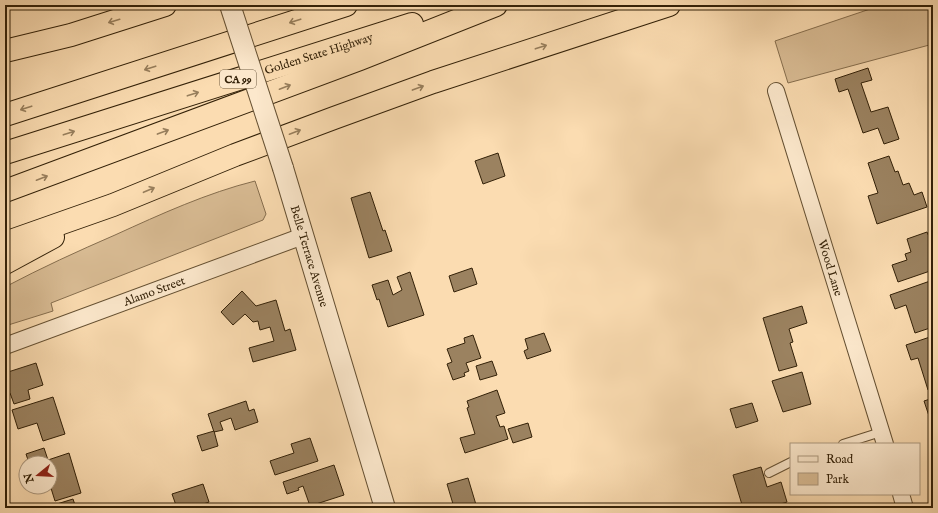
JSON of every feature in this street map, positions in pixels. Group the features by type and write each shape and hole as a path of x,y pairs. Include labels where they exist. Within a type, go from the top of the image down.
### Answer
{"highway":[{"path":"5,51 71,35 165,5"},
{"path":"5,115 346,5"},
{"name":"Golden State Highway","path":"5,154 472,5"},
{"path":"5,191 352,62 496,5"},
{"path":"5,243 112,205 221,161 433,82 669,5"},
{"path":"5,43 71,35"},
{"path":"5,263 112,205"}],"street":[{"name":"Belle Terrace Avenue","path":"230,5 303,236 385,508"},
{"name":"Wood Lane","path":"776,92 883,438"},
{"name":"Alamo Street","path":"5,346 303,236"},
{"path":"901,495 905,508"}],"lane":[{"path":"850,443 883,438"},
{"path":"769,473 790,462"}],"green space":[{"path":"882,5 933,5 933,44 788,83 775,41"},
{"path":"255,181 266,214 263,220 51,303 53,311 5,326 5,287 60,260 167,212 219,192"}],"building":[{"path":"868,68 872,80 861,83 871,112 888,107 899,139 884,144 878,128 863,133 848,89 839,92 835,79"},
{"path":"498,153 505,176 483,184 475,161"},
{"path":"889,156 895,172 898,171 903,185 909,183 914,195 922,192 927,207 877,224 868,196 878,193 868,163"},
{"path":"370,192 383,231 385,230 392,251 369,258 351,198"},
{"path":"927,232 933,246 933,270 898,282 892,265 907,260 905,254 911,252 907,239"},
{"path":"472,268 477,284 454,292 449,276"},
{"path":"410,272 424,315 388,327 379,299 377,300 372,285 388,280 393,295 402,290 397,277"},
{"path":"933,280 933,295 931,296 933,303 933,327 915,333 906,305 895,309 890,295"},
{"path":"242,291 256,306 276,300 285,331 290,329 296,350 253,362 249,348 274,341 270,327 260,330 258,321 253,322 245,314 233,325 221,312"},
{"path":"802,306 807,323 789,329 793,342 790,343 797,366 779,371 763,318"},
{"path":"544,333 551,351 527,359 524,351 528,349 525,339"},
{"path":"473,335 481,358 466,363 469,371 464,373 465,376 453,380 447,364 452,362 447,349 465,343 464,338"},
{"path":"933,336 933,388 928,390 918,358 911,360 906,345"},
{"path":"492,361 497,375 480,380 476,366"},
{"path":"36,363 43,385 28,390 30,399 14,404 10,393 7,394 5,388 5,373"},
{"path":"802,372 811,404 783,412 772,381"},
{"path":"497,390 505,413 496,416 500,427 504,426 508,439 465,453 460,438 475,434 467,408 469,407 467,401"},
{"path":"53,397 65,434 43,441 37,423 18,429 12,410"},
{"path":"933,398 933,418 930,419 924,401"},
{"path":"246,401 249,411 254,409 258,422 235,430 231,418 220,422 223,430 214,432 208,414"},
{"path":"752,403 758,421 736,428 730,409"},
{"path":"528,423 532,437 513,443 508,429"},
{"path":"214,431 218,446 202,451 197,436"},
{"path":"310,438 318,461 275,475 270,461 294,453 291,444"},
{"path":"44,448 46,455 26,455"},
{"path":"69,453 81,493 55,501 53,495 58,495 58,457"},
{"path":"334,465 344,495 310,506 303,486 298,488 299,490 287,494 283,482"},
{"path":"761,467 767,487 781,482 787,502 768,508 743,508 733,475"},
{"path":"468,478 477,508 451,508 450,505 453,504 447,484"},
{"path":"203,484 209,502 192,508 177,508 172,494"},
{"path":"73,499 76,508 44,508"}]}
